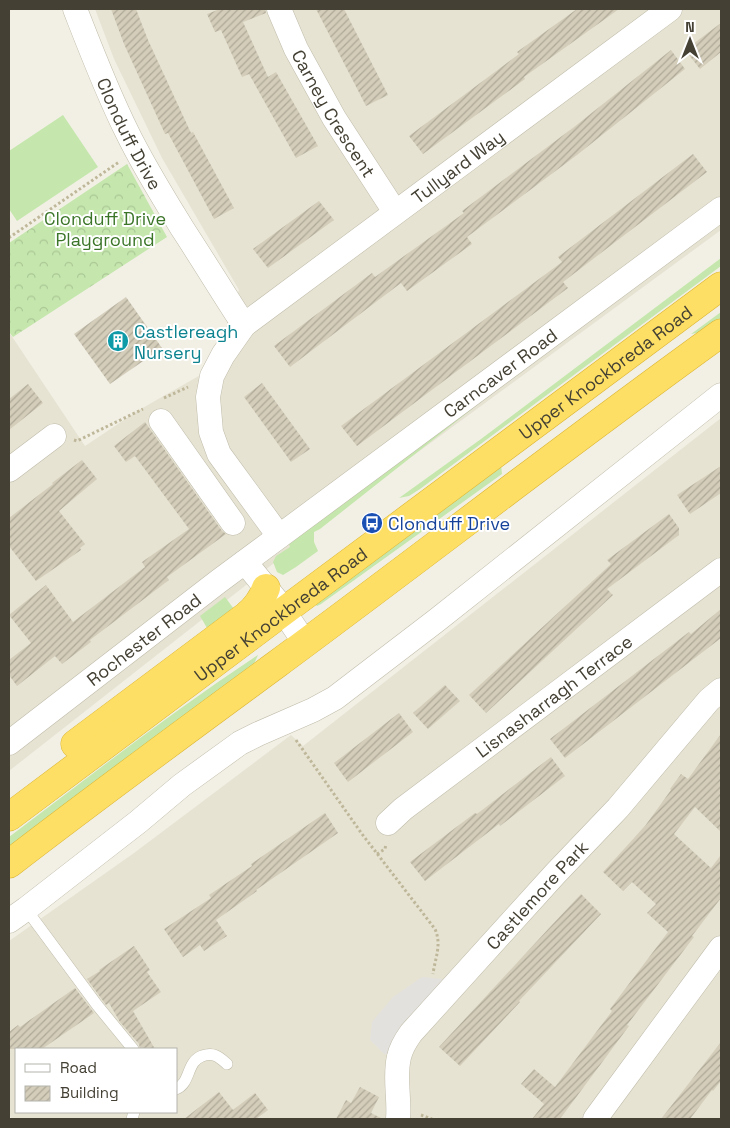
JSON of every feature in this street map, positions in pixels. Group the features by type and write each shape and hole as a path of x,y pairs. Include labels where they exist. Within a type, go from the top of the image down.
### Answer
{"highway":[{"name":"Upper Knockbreda Road","path":"15,813 721,286"},
{"path":"9,864 640,392 721,334"},
{"path":"15,813 40,770 246,616 257,607 266,588"}],"street":[{"name":"Clonduff Drive","path":"74,9 101,75 136,150 155,185 244,325"},
{"name":"Carney Crescent","path":"279,9 296,49 334,118 395,212"},
{"name":"Tullyard Way","path":"244,325 670,9"},
{"name":"Carncaver Road","path":"279,536 721,209"},
{"path":"244,325 223,355 212,376 208,397 211,432 219,454 279,536"},
{"path":"17,915 240,743 314,710 335,698 437,620 721,394"},
{"path":"156,410 232,523"},
{"path":"9,470 54,436"},
{"path":"208,489 233,472"},
{"name":"Rochester Road","path":"9,743 279,536"},
{"path":"245,562 276,600 305,643"},
{"name":"Lisnasharragh Terrace","path":"388,823 402,809 721,570"},
{"name":"Castlemore Park","path":"398,1119 397,1070 399,1056 411,1033 555,874 618,808 709,700 721,690"},
{"path":"595,1119 721,948"}],"lane":[{"path":"17,915 97,1005 132,1048"},
{"path":"178,1088 182,1087 192,1064 199,1057 209,1054 218,1056 227,1064"}],"path":[{"path":"9,236 136,150"},
{"path":"54,436 77,441 156,410 212,376"},
{"path":"289,721 294,738 362,834 435,929 439,943 433,980 440,1002"}],"shaded area":[{"path":"95,9 721,9 721,230 380,480 9,771 9,332 85,446 139,410 211,369 239,290 162,158 114,59"},
{"path":"721,418 721,1119 12,1119 9,1115 9,941 134,853 291,735 303,746"},
{"path":"422,977 452,980 391,1055 384,1054 370,1040 372,1022 393,997"}],"green space":[{"path":"63,115 98,167 17,221 9,209 9,151"},
{"name":"Clonduff Drive Playground","path":"127,164 167,237 13,337 9,332 9,243"},
{"path":"721,258 721,266 420,489 409,496 399,498 481,439"},
{"path":"721,312 721,318 702,332 691,334"},
{"path":"505,383 314,532 314,542 318,551 283,575 277,572 273,562 276,556 290,547 288,541"},
{"path":"501,464 502,474 321,604 317,606 314,603"},
{"path":"225,597 234,609 207,628 200,616"},
{"path":"258,655 254,664 9,848 9,837 163,721"}],"building":[{"path":"111,9 136,9 148,40 191,133 193,132 234,208 214,219 168,133 165,134 124,44"},
{"path":"220,9 265,9 266,13 243,22 268,77 276,72 318,146 296,158 249,74 242,77 221,30 215,32 207,14"},
{"path":"316,9 344,9 388,95 366,106"},
{"path":"577,9 619,9 524,77 525,79 423,154 409,136 519,54 517,52"},
{"path":"721,23 721,52 700,69 685,50"},
{"path":"671,50 685,69 577,155 467,237 472,244 407,291 401,283 290,367 274,346 372,273 375,277 464,213 462,211 574,127"},
{"path":"693,154 707,172 563,282 568,288 357,446 341,426 562,262 558,257"},
{"path":"319,201 334,220 268,268 253,249"},
{"name":"Castlereagh Nursery","path":"126,297 162,348 110,384 74,334"},
{"path":"262,383 310,449 291,462 244,397"},
{"path":"28,384 43,403 9,430 9,399"},
{"path":"145,422 226,534 167,577 169,580 90,640 91,642 62,664 55,656 17,686 9,675 9,660 31,643 9,615 46,585 73,622 145,567 142,562 189,529 135,456 126,462 114,446"},
{"path":"82,460 97,479 59,511 85,544 80,548 81,550 36,581 9,546 9,518"},
{"path":"721,466 721,493 690,514 677,495"},
{"path":"669,514 679,528 679,535 607,589 613,595 486,713 469,695 611,564 607,560"},
{"path":"721,609 721,638 565,758 550,739 689,632 691,634"},
{"path":"445,685 460,701 428,729 413,713"},
{"path":"399,713 413,732 348,782 334,763"},
{"path":"721,734 721,832 695,807 674,834 711,868 721,855 721,898 560,1119 532,1119 544,1104 521,1084 534,1069 555,1087 612,1011 610,1009 668,932 647,913 656,904 632,882 623,891 603,872 645,826 681,774 688,779"},
{"path":"551,757 565,776 425,881 410,862 475,813 477,814"},
{"path":"325,813 338,833 216,920 227,936 204,951 200,945 183,957 164,929 211,898 209,895"},
{"path":"581,894 601,914 460,1066 439,1047"},
{"path":"134,946 150,970 147,972 161,992 133,1011 154,1048 140,1048 139,1044 120,1022 109,1003 106,1005 87,979"},
{"path":"75,988 94,1013 43,1048 9,1049 9,1032 18,1025 20,1027"},
{"path":"721,1042 721,1081 690,1119 661,1119"},
{"path":"360,1087 379,1097 371,1113 383,1119 336,1119 346,1100 351,1103"},
{"path":"219,1092 233,1110 255,1093 268,1110 256,1119 184,1119"}],"place":[{"name":"Castlereagh Nursery","path":"118,341"},
{"name":"Clonduff Drive","path":"372,523"}]}
